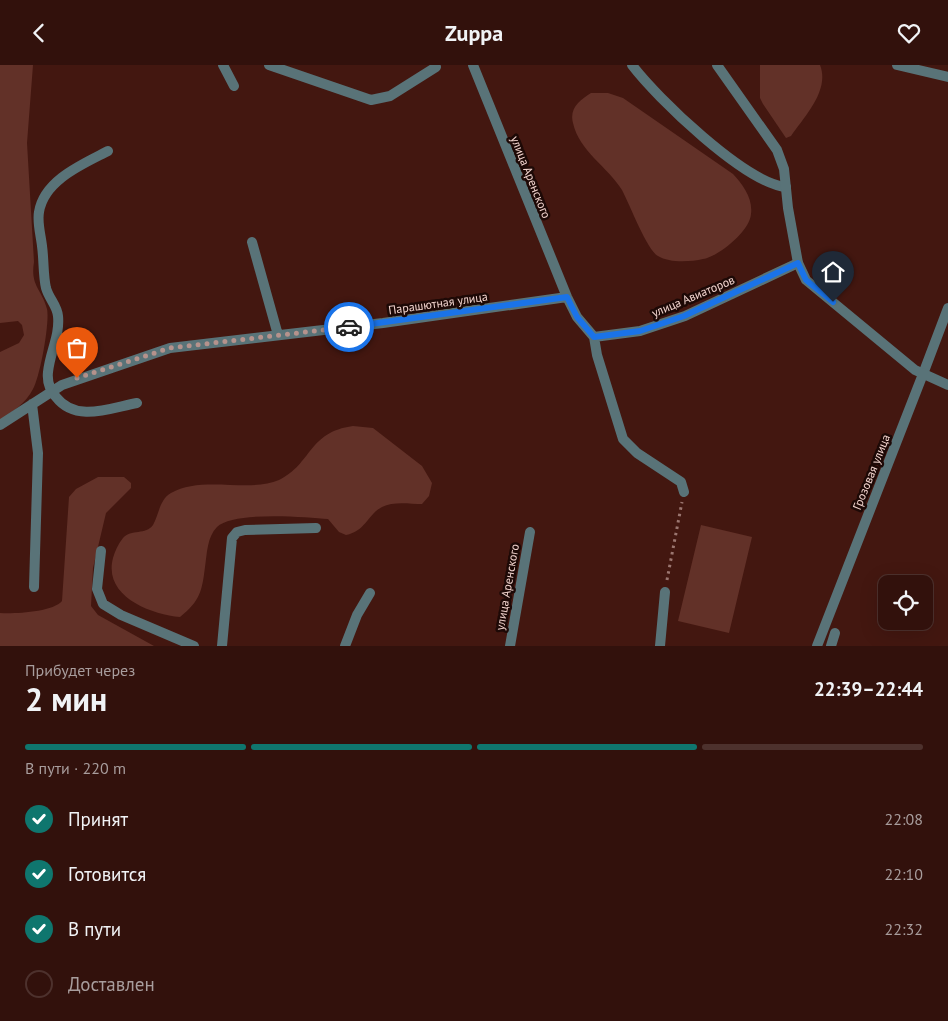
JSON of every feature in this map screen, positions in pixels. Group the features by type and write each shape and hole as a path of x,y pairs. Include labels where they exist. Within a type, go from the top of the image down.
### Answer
{"street":[{"path":"223,65 234,87"},
{"path":"269,65 371,100 390,96 436,67"},
{"name":"улица Аренского","path":"473,65 567,297 577,317 594,337"},
{"path":"632,65 657,95 729,157 770,183 786,187"},
{"path":"717,65 777,150 784,169 788,208 798,263 806,280 915,370 948,385"},
{"path":"897,65 948,77"},
{"path":"108,151 67,174 51,189 43,200 39,213 46,288 56,306 59,331 48,372 51,391 57,399 80,413 137,403"},
{"path":"252,242 278,335"},
{"name":"улица Авиаторов","path":"594,337 640,331 684,316 798,263"},
{"name":"Парашютная улица","path":"0,425 51,391 77,378 170,348 446,315 567,297"},
{"name":"Грозовая улица","path":"817,646 948,308"},
{"path":"594,337 597,355 624,439 637,453 682,482 684,492"},
{"path":"32,404 38,453 34,587"},
{"path":"222,646 232,538 237,531 316,528"},
{"name":"улица Аренского","path":"510,646 530,532"},
{"path":"101,551 97,589 103,604 121,615 194,646"},
{"path":"345,646 370,593"},
{"path":"660,646 665,593"},
{"path":"831,646 835,633"}],"path":[{"path":"665,593 684,492"}],"shaded area":[{"path":"0,65 33,65 27,143 33,270 35,282 45,302 48,316 46,337 36,383 23,403 0,421 0,352 19,343 24,335 22,325 18,321 0,323"},
{"path":"760,65 820,65 822,84 819,93 803,120 791,136 786,138 760,98"},
{"path":"591,93 608,93 623,98 733,174 746,192 751,214 745,228 732,242 717,254 703,259 674,261 658,256 654,252 644,236 622,190 587,150 576,133 572,118 574,109 579,102"},
{"path":"353,426 373,428 422,466 432,483 429,496 422,504 396,503 386,505 377,510 358,530 346,535 339,532 328,519 270,516 225,522 217,527 209,541 203,583 199,595 192,606 180,617 155,612 143,607 122,593 115,583 112,571 113,558 123,538 126,535 150,528 164,500 171,493 196,485 254,485 267,484 279,480 298,466 327,435 338,429"},
{"path":"98,477 124,477 131,483 131,488 106,513 93,568 91,606 98,615 154,646 0,646 0,613 23,613 42,610 57,605 62,601 69,497 76,489"},
{"path":"701,525 752,537 729,633 678,621"}],"way so far":[{"path":"77,378 170,348 349,327"}],"route":[{"path":"349,327 456,314 567,297 577,317 594,337 640,331 684,316 798,263 806,280 833,302"}]}
